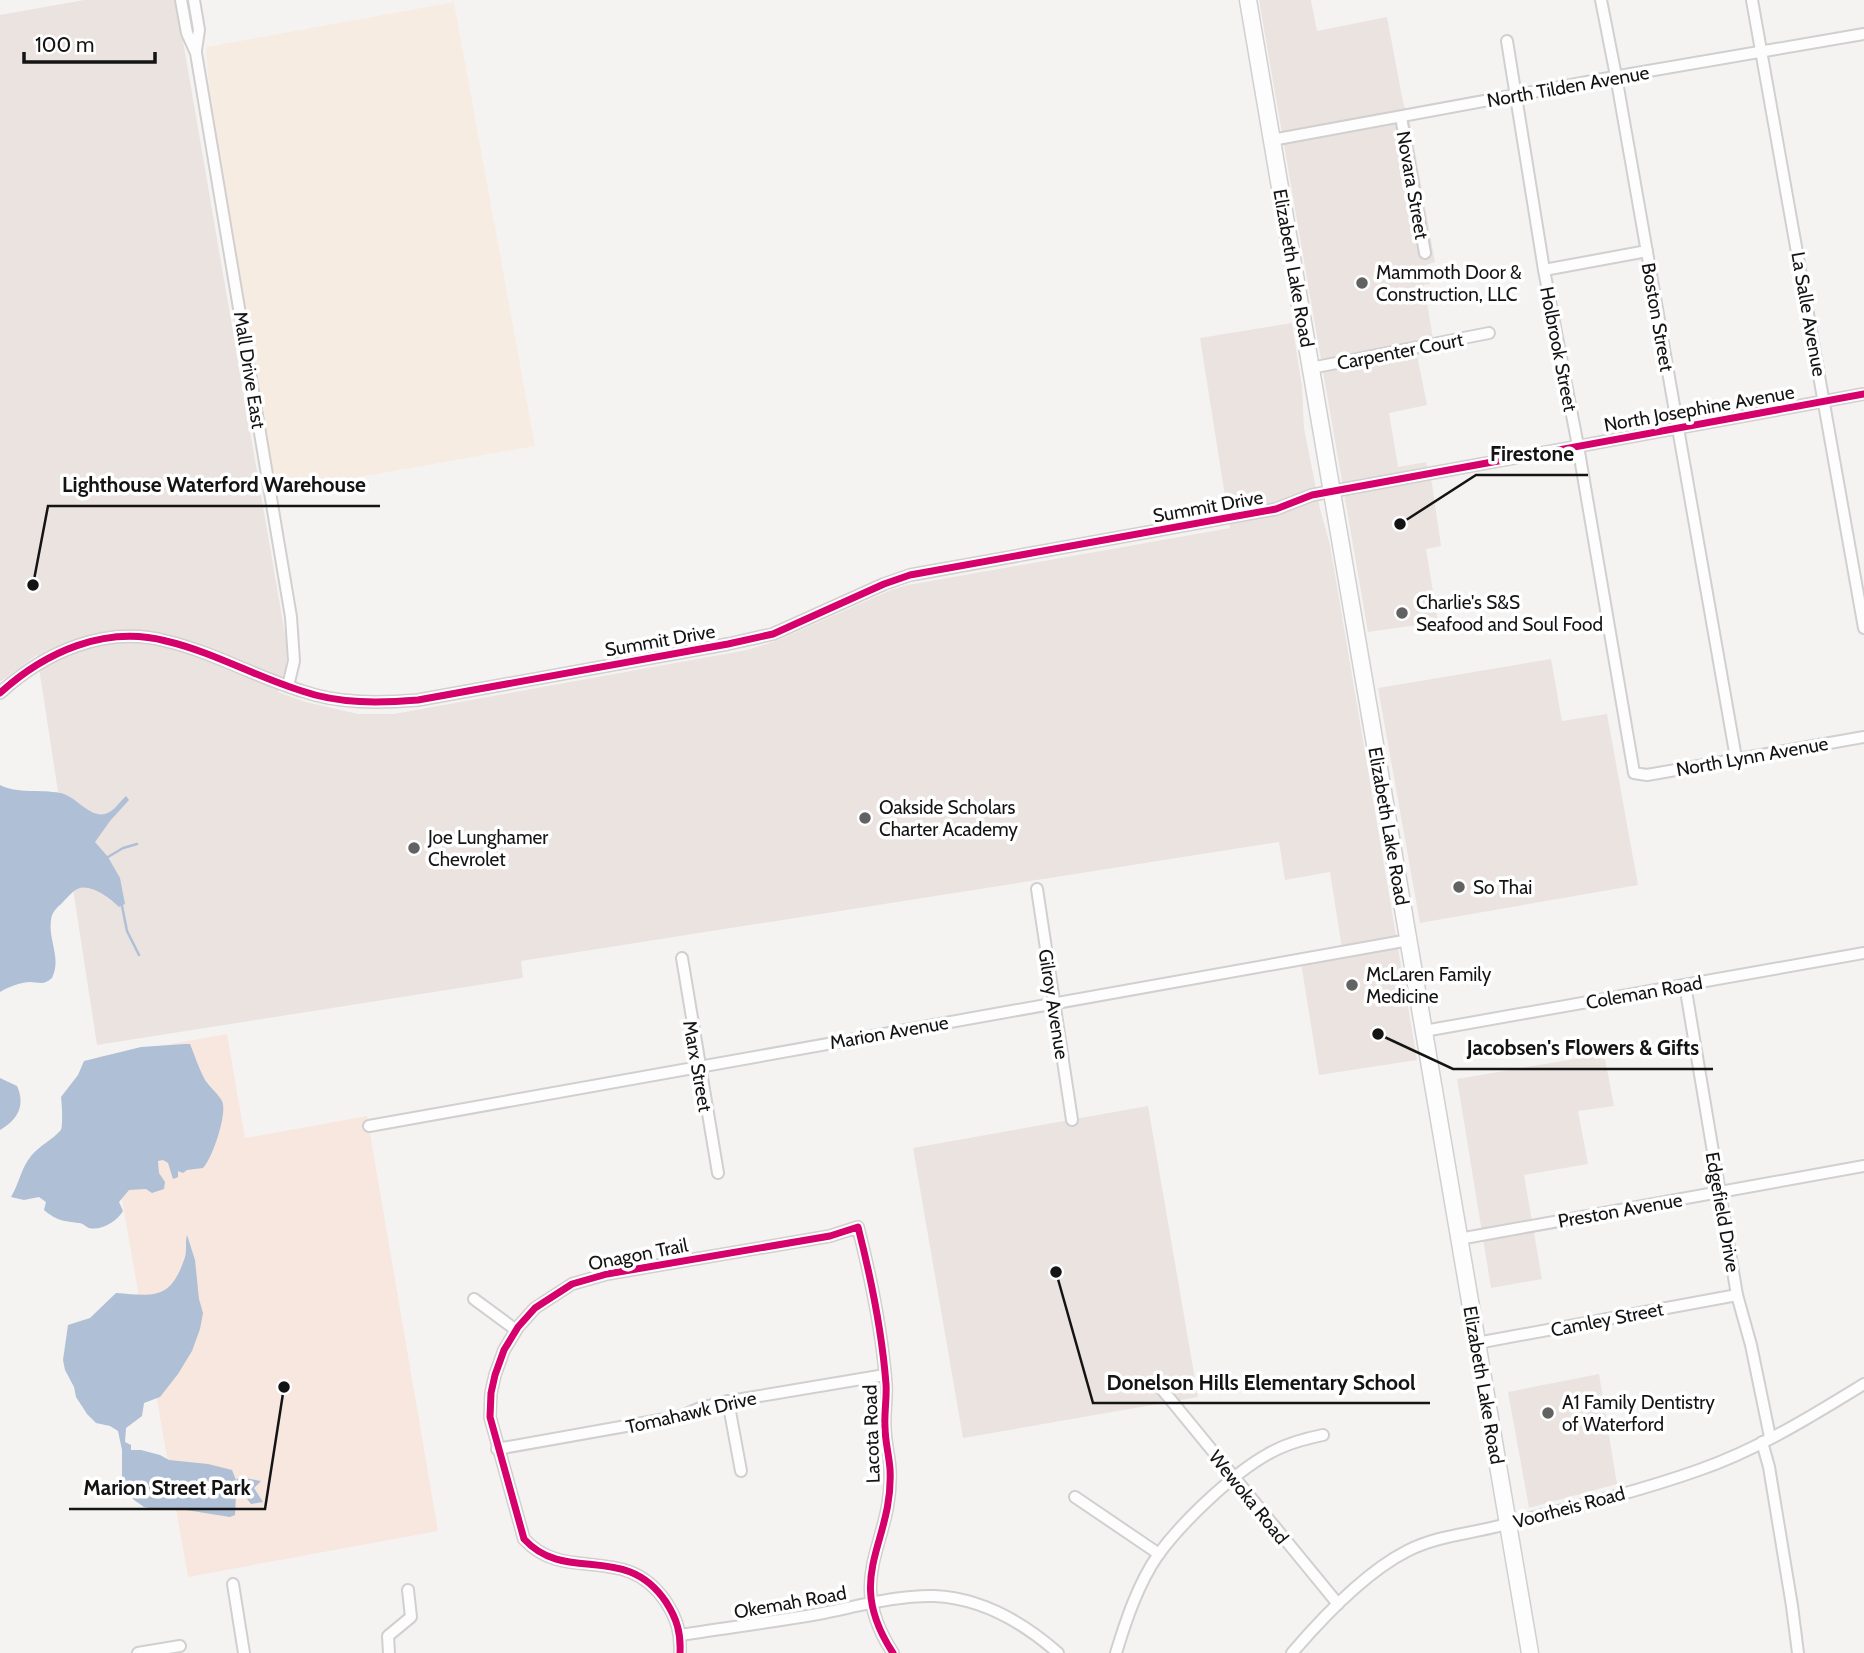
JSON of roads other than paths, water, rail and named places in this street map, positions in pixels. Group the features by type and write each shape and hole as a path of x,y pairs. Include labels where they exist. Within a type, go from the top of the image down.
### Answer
{"main road":[{"name":"Elizabeth Lake Road","path":"1248,0 1530,1653"}],"street":[{"name":"Mall Drive East","path":"181,0 187,33 196,53 291,617 294,660 288,686"},
{"name":"Mall Drive East","path":"194,0 199,30 196,53"},
{"name":"Boston Street","path":"1601,0 1736,758"},
{"name":"La Salle Avenue","path":"1752,0 1864,628"},
{"name":"North Tilden Avenue","path":"1272,140 1616,76 1864,34"},
{"name":"Holbrook Street","path":"1507,41 1544,270 1578,446 1630,758 1634,773 1640,776"},
{"name":"Novara Street","path":"1401,117 1425,253"},
{"path":"1544,270 1647,251"},
{"name":"Carpenter Court","path":"1311,368 1489,333"},
{"name":"North Josephine Avenue","path":"1333,492 1864,394"},
{"name":"Summit Drive","path":"0,693 51,656 105,637 124,637 164,640 304,692 343,700 383,703 418,700 773,634 910,575 1276,509 1312,495 1333,492"},
{"name":"North Lynn Avenue","path":"1640,776 1864,737"},
{"name":"Gilroy Avenue","path":"1037,889 1072,1120"},
{"name":"Marion Avenue","path":"369,1126 1409,940"},
{"name":"Coleman Road","path":"1424,1031 1864,953"},
{"name":"Marx Street","path":"681,958 718,1173"},
{"name":"Edgefield Drive","path":"1685,985 1737,1294 1753,1355 1798,1653"},
{"name":"Preston Avenue","path":"1459,1238 1864,1166"},
{"name":"Onagon Trail","path":"680,1653 680,1635 674,1615 657,1590 629,1570 604,1564 552,1560 534,1550 524,1539 490,1418 491,1393 504,1350 516,1330 535,1308 572,1284 607,1274 830,1236 858,1227 866,1259 885,1375"},
{"name":"Camley Street","path":"1477,1343 1737,1294"},
{"path":"474,1299 516,1330"},
{"name":"Tomahawk Drive","path":"497,1449 682,1416 728,1401 885,1375"},
{"name":"Lacota Road","path":"885,1375 884,1427 890,1470 888,1497 871,1565 871,1604 875,1621 893,1653"},
{"name":"Voorheis Road","path":"1292,1653 1338,1604 1385,1565 1408,1551 1439,1539 1508,1524 1700,1470 1766,1440 1864,1384"},
{"name":"Wewoka Road","path":"1161,1388 1338,1604"},
{"path":"728,1401 741,1471"},
{"path":"1116,1653 1127,1618 1159,1555 1206,1503 1266,1454 1294,1441 1323,1435"},
{"path":"1075,1497 1159,1555"},
{"path":"233,1584 244,1653"},
{"path":"389,1653 389,1634 411,1617 408,1590"},
{"name":"Okemah Road","path":"680,1635 933,1596 972,1603 1020,1623 1058,1653"},
{"path":"138,1653 180,1646"}],"water":[{"path":"0,785 66,795 93,813 99,814 111,811 126,796 129,800 95,842 108,857 120,878 125,904 119,907 107,897 90,889 75,890 55,910 52,917 56,963 52,978 43,983 18,984 0,992"},
{"path":"190,1044 205,1080 221,1099 223,1107 218,1136 203,1168 183,1173 178,1171 178,1177 173,1179 168,1163 158,1161 159,1173 165,1182 164,1189 152,1193 146,1189 129,1190 119,1202 123,1211 120,1215 113,1222 94,1229 53,1216 44,1210 46,1202 39,1197 24,1200 11,1197 31,1156 61,1130 61,1097 78,1075 84,1061 141,1047"},
{"path":"0,1078 17,1086 21,1100 15,1117 0,1130"},
{"path":"187,1235 195,1260 203,1313 200,1329 192,1351 178,1374 160,1397 144,1403 142,1416 126,1428 125,1442 131,1445 131,1450 160,1455 169,1460 208,1464 232,1470 236,1480 239,1477 261,1481 254,1488 263,1502 251,1504 244,1495 236,1495 235,1515 230,1517 186,1510 159,1510 144,1507 134,1500 122,1481 122,1450 118,1431 96,1423 87,1414 76,1397 63,1360 68,1325 90,1318 116,1293 151,1294 160,1292 174,1281 185,1257"}],"waterway":[{"path":"108,857 137,844"},
{"path":"122,906 127,931 139,955"}],"place":[{"name":"Mammoth Door & Construction, LLC","path":"1362,283"},
{"name":"Firestone","path":"1400,524"},
{"name":"Lighthouse Waterford Warehouse","path":"33,585"},
{"name":"Charlie's S&S Seafood and Soul Food","path":"1402,613"},
{"name":"Oakside Scholars Charter Academy","path":"865,818"},
{"name":"Joe Lunghamer Chevrolet","path":"414,848"},
{"name":"So Thai","path":"1459,887"},
{"name":"McLaren Family Medicine","path":"1352,985"},
{"name":"Jacobsen's Flowers & Gifts","path":"1378,1034"},
{"name":"Donelson Hills Elementary School","path":"1056,1272"},
{"name":"Marion Street Park","path":"284,1387"},
{"name":"A1 Family Dentistry of Waterford","path":"1548,1413"}]}
